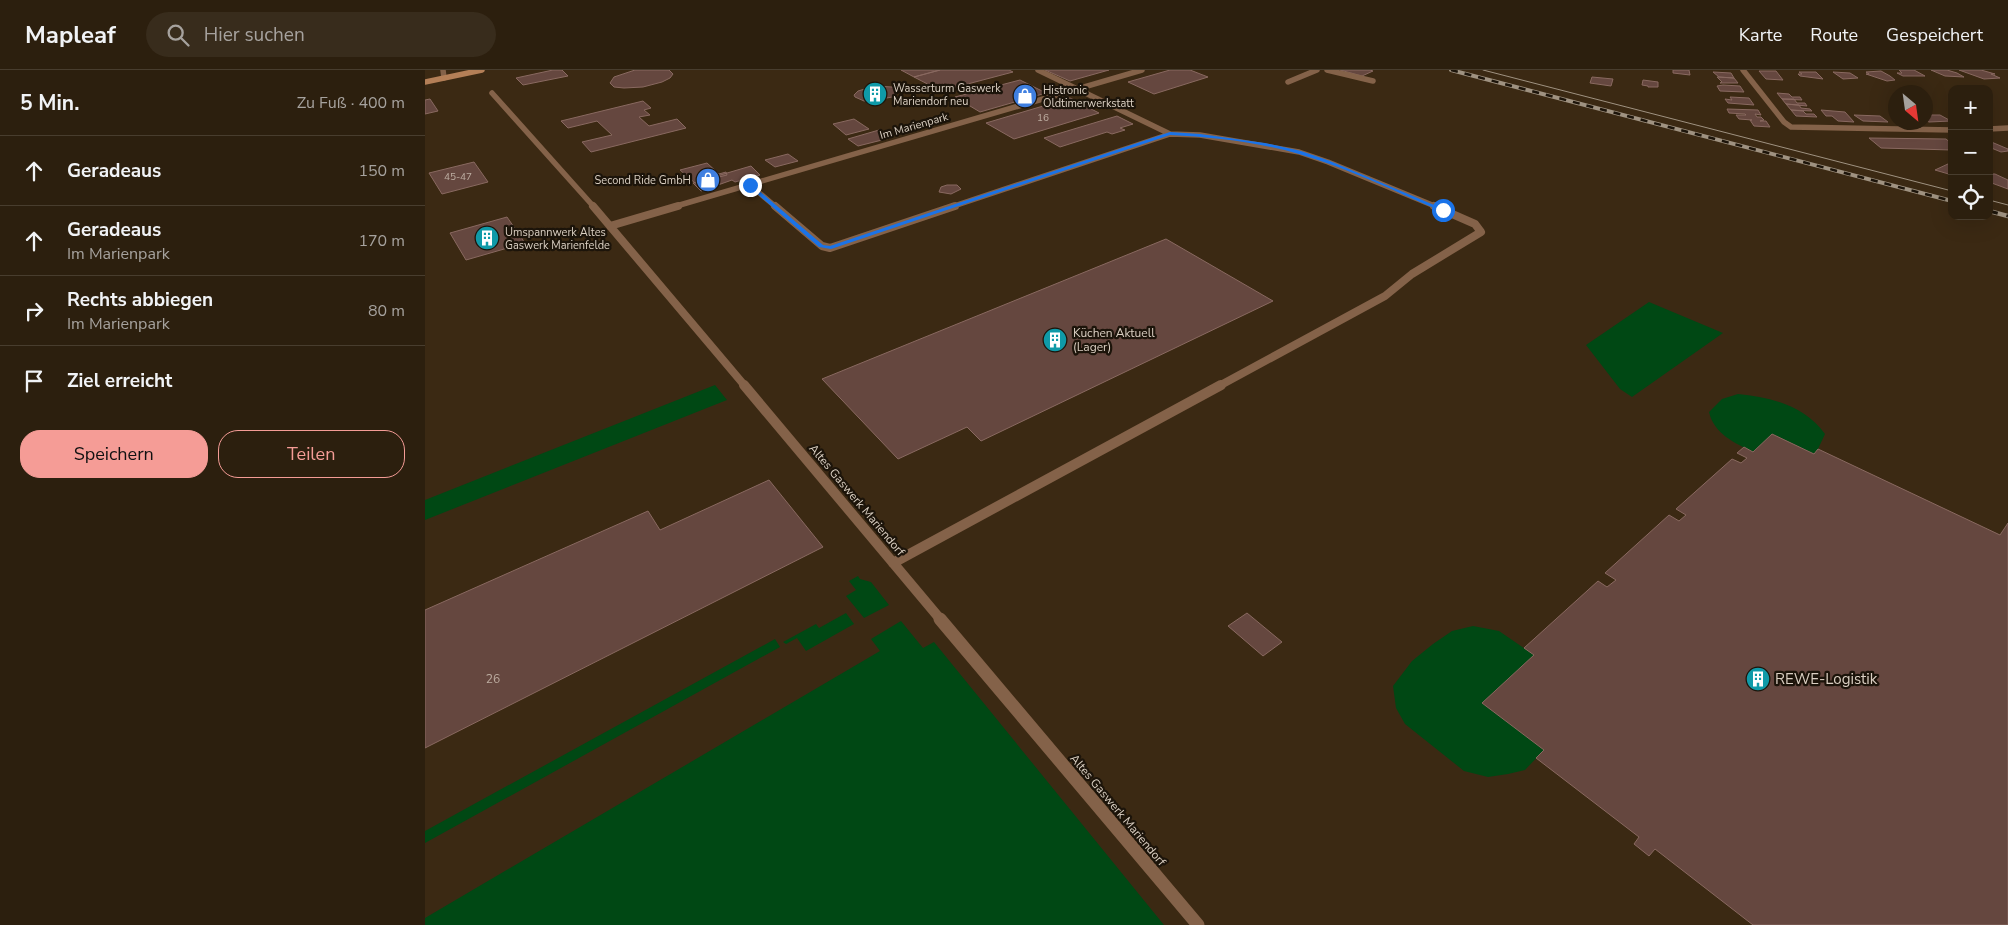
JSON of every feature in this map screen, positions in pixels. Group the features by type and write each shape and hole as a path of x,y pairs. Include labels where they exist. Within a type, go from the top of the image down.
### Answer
{"main road":[{"path":"425,82 482,70"}],"street":[{"path":"443,70 444,78"},
{"path":"1038,70 1170,134"},
{"name":"Im Marienpark","path":"610,226 1061,93 1075,87 1142,70"},
{"path":"1287,82 1317,70"},
{"path":"1327,70 1373,81"},
{"path":"1743,70 1784,122 1791,127 1948,130"},
{"name":"Altes Gaswerk Mariendorf","path":"493,93 610,226 1199,925"},
{"path":"1993,129 2008,128"},
{"path":"750,185 821,246 831,248 1170,134 1200,135 1299,152 1328,162 1475,224 1481,232 1413,274 1385,296 893,563"}],"green space":[{"path":"1649,302 1723,333 1632,397 1620,389 1586,345"},
{"path":"715,385 727,400 425,520 425,500"},
{"path":"1738,394 1775,401 1808,416 1825,434 1818,449 1814,454 1773,434 1753,452 1726,437 1715,426 1709,412 1722,399"},
{"path":"858,576 860,579 871,582 889,605 864,618 846,596 856,590 849,581"},
{"path":"846,613 854,624 806,651 797,638 786,644 783,642 816,624 819,628"},
{"path":"901,621 923,648 934,642 1164,925 425,925 425,918 880,651 871,639"},
{"path":"1473,626 1499,631 1534,655 1482,703 1544,750 1525,770 1488,777 1464,771 1405,724 1396,708 1393,686 1412,661 1452,631"},
{"path":"775,639 780,647 425,843 425,831"}],"building":[{"path":"553,70 562,70 568,76 523,85 516,78"},
{"path":"635,70 669,70 673,74 662,82 643,87 614,87 610,83 614,77"},
{"path":"901,70 940,70 914,77"},
{"path":"940,70 1009,70 1013,72 941,91 914,77"},
{"path":"1045,70 1109,70 1070,81"},
{"path":"1170,70 1190,70 1208,77 1154,94 1128,82"},
{"path":"1340,70 1370,70 1373,71 1362,76"},
{"path":"1673,70 1689,70 1690,75 1673,73"},
{"path":"1899,70 1914,70 1925,76 1903,76 1897,73 1902,73"},
{"path":"1931,70 1947,70 1964,77 1945,76"},
{"path":"1959,70 1981,70 1995,74 1991,74 2000,78 1984,79"},
{"path":"1759,71 1776,71 1783,80 1766,79"},
{"path":"1881,71 1895,80 1887,81 1866,74 1869,74 1866,72"},
{"path":"1713,72 1731,73 1734,78 1719,77"},
{"path":"1799,72 1816,72 1823,79 1800,76 1798,74 1802,74"},
{"path":"1833,72 1850,73 1858,78 1843,79"},
{"path":"1592,77 1613,79 1611,86 1590,83"},
{"path":"1717,77 1734,78 1738,83 1720,83 1722,82"},
{"path":"1020,80 1046,93 980,112 955,97"},
{"path":"1643,80 1658,82 1658,87 1642,85"},
{"name":"Wasserturm Gaswerk Mariendorf neu","path":"875,86 892,87 897,89 897,92 892,97 864,101 854,95 858,91"},
{"path":"1717,86 1740,86 1744,92 1720,91"},
{"path":"1777,93 1800,97 1802,100 1782,99"},
{"path":"1730,97 1749,98 1754,105 1728,103 1725,99 1732,100"},
{"path":"1070,98 1099,113 1014,139 986,123"},
{"path":"430,99 438,111 425,114 425,100"},
{"path":"1782,99 1794,99 1797,103 1805,103 1807,106 1786,104"},
{"path":"643,101 651,108 644,110 650,115 639,117 649,126 677,119 686,128 591,152 582,142 612,135 597,121 568,128 561,121"},
{"path":"1786,104 1799,105 1801,108 1812,111 1791,110"},
{"path":"1727,109 1758,110 1761,115 1755,114 1757,117 1761,117 1764,120 1760,121 1766,121 1770,127 1754,126 1750,120 1752,120 1739,119 1736,115 1745,114 1729,113"},
{"path":"1791,110 1803,111 1806,114 1814,114 1817,117 1796,116"},
{"path":"1821,110 1845,112 1854,122 1838,121 1832,116 1826,116"},
{"path":"1854,115 1880,116 1888,122 1863,121"},
{"path":"1933,115 1940,115 1948,121 1933,122"},
{"path":"1117,116 1133,124 1120,128 1125,130 1112,134 1107,132 1060,147 1044,138"},
{"path":"854,119 869,129 846,135 833,124"},
{"path":"879,130 890,138 858,146 848,139"},
{"path":"1869,138 1946,139 1948,141 1948,150 1881,148"},
{"path":"1993,143 2008,149 2008,151 2001,152 1993,149"},
{"path":"788,154 798,161 775,167 765,160"},
{"path":"474,162 488,182 442,194 429,173"},
{"path":"707,163 719,174 726,172 727,175 695,183 680,170"},
{"path":"1948,164 1948,174 1935,170"},
{"path":"751,166 760,175 735,182 732,180 701,191 693,183"},
{"path":"1993,174 2008,180 2008,189 1993,183"},
{"path":"957,185 961,189 951,194 939,192 941,187"},
{"name":"Umspannwerk Altes Gaswerk Marienfelde","path":"507,217 525,243 466,260 450,233"},
{"name":"Küchen Aktuell (Lager)","path":"1166,239 1273,301 981,441 967,427 898,459 822,379"},
{"name":"REWE-Logistik","path":"1772,434 1814,454 1818,449 2000,535 2008,523 2008,925 1753,925 1655,849 1649,856 1634,844 1639,837 1536,758 1544,750 1482,703 1534,655 1524,648 1598,581 1607,587 1616,580 1605,573 1669,515 1679,521 1686,515 1676,509 1732,459 1741,463 1747,458 1737,453 1744,447 1753,452"},
{"path":"769,480 823,547 425,748 425,610 648,511 660,530"},
{"path":"1247,613 1282,642 1263,656 1228,626"}],"tram line":[{"path":"1483,70 1948,190"},
{"path":"1993,201 2008,205"}],"railway":[{"path":"1451,70 1948,200"},
{"path":"1993,212 2008,216"}],"place":[{"name":"Wasserturm Gaswerk Mariendorf neu","path":"875,94"},
{"name":"Histronic Oldtimerwerkstatt","path":"1025,96"},
{"name":"Second Ride GmbH","path":"708,180"},
{"name":"Umspannwerk Altes Gaswerk Marienfelde","path":"487,238"},
{"name":"Küchen Aktuell (Lager)","path":"1055,340"},
{"name":"REWE-Logistik","path":"1758,679"}],"route":[{"path":"750,185 821,246 831,248 1170,134 1200,135 1299,152 1328,162 1443,210"}]}
